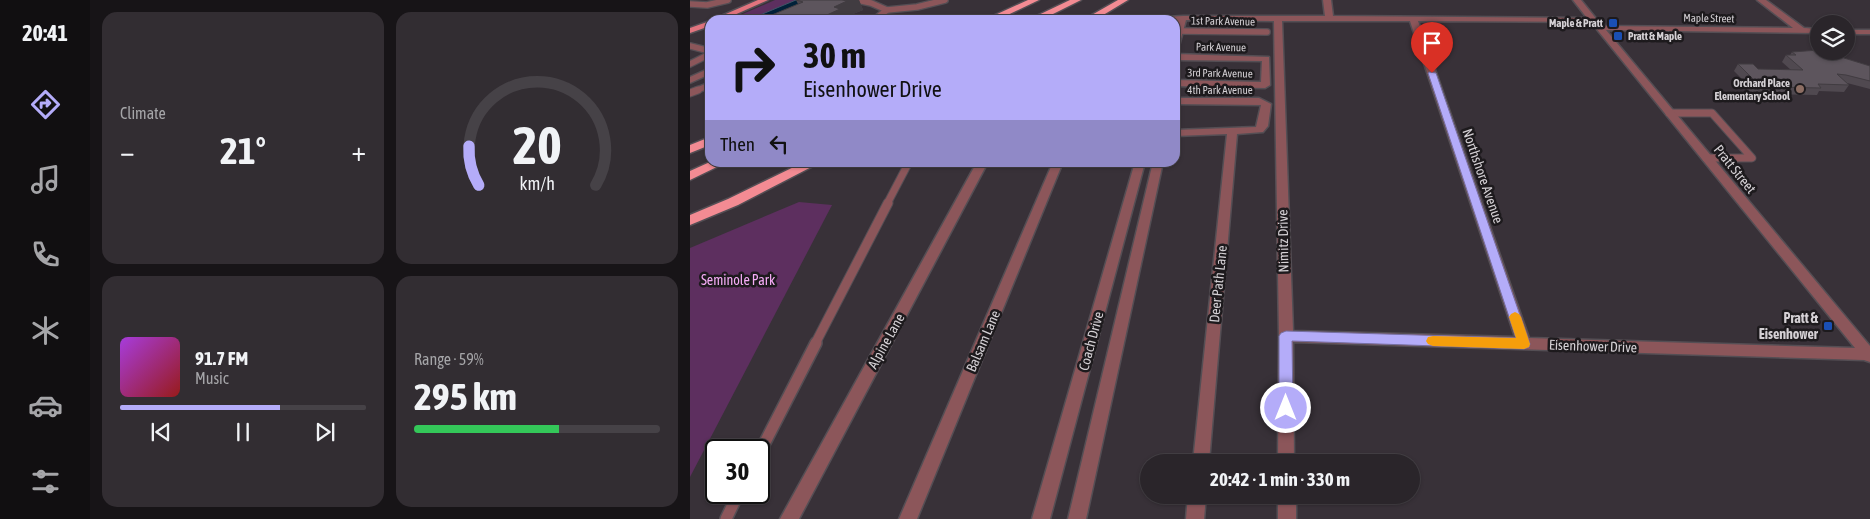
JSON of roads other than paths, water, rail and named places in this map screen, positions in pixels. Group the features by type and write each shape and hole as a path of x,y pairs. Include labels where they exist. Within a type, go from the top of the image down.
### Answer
{"highway":[{"path":"1000,15 1035,0"},
{"path":"1044,15 1077,0"},
{"path":"1097,15 1124,0"},
{"path":"690,149 705,143"},
{"path":"690,176 710,167"},
{"path":"690,220 733,202 805,167"}],"main road":[{"path":"729,15 764,0"},
{"path":"690,31 705,25"}],"street":[{"path":"1327,0 1329,19"},
{"name":"Pratt Street","path":"1577,0 1869,355"},
{"path":"1761,0 1802,31"},
{"name":"Maple Street","path":"1180,18 1413,19 1810,31"},
{"path":"1180,28 1183,18"},
{"path":"1267,32 1272,19"},
{"name":"Nimitz Drive","path":"1272,19 1286,336 1286,454"},
{"name":"Northshore Avenue","path":"1413,19 1524,344"},
{"path":"1855,32 1870,32"},
{"name":"Park Avenue","path":"1180,57 1266,58 1266,84"},
{"name":"3rd Park Avenue","path":"1180,83 1266,84"},
{"name":"4th Park Avenue","path":"1180,101 1263,102 1266,104 1264,126 1259,130 1232,133"},
{"path":"1180,133 1232,133"},
{"name":"Deer Path Lane","path":"1202,454 1232,133"},
{"name":"Alpine Lane","path":"789,519 980,167"},
{"name":"Balsam Lane","path":"908,519 1056,167"},
{"name":"Coach Drive","path":"1041,519 1139,167"},
{"name":"Coach Drive","path":"1077,519 1157,167"},
{"name":"Eisenhower Drive","path":"1286,336 1869,355"},
{"path":"1195,519 1197,504"},
{"path":"1286,504 1287,519"}],"lane":[{"path":"690,4 707,5 728,0"},
{"path":"857,0 871,3 887,10 917,7 945,0"},
{"path":"880,15 887,10"},
{"name":"1st Park Avenue","path":"1180,31 1267,32"},
{"path":"690,46 705,51"},
{"path":"690,63 705,56"},
{"path":"690,80 705,73"},
{"path":"690,93 705,87"},
{"path":"1669,113 1712,113 1752,158 1706,158"},
{"path":"767,439 906,167"},
{"path":"726,519 733,504"}],"water":[{"path":"796,0 812,0 778,15 760,15"}],"place":[{"name":"Maple & Pratt","path":"1613,23"},
{"name":"Pratt & Maple","path":"1618,36"},
{"name":"Orchard Place Elementary School","path":"1800,89"},
{"name":"Pratt & Eisenhower","path":"1828,326"}],"park label":[{"name":"Seminole Park","path":"738,280"}]}
